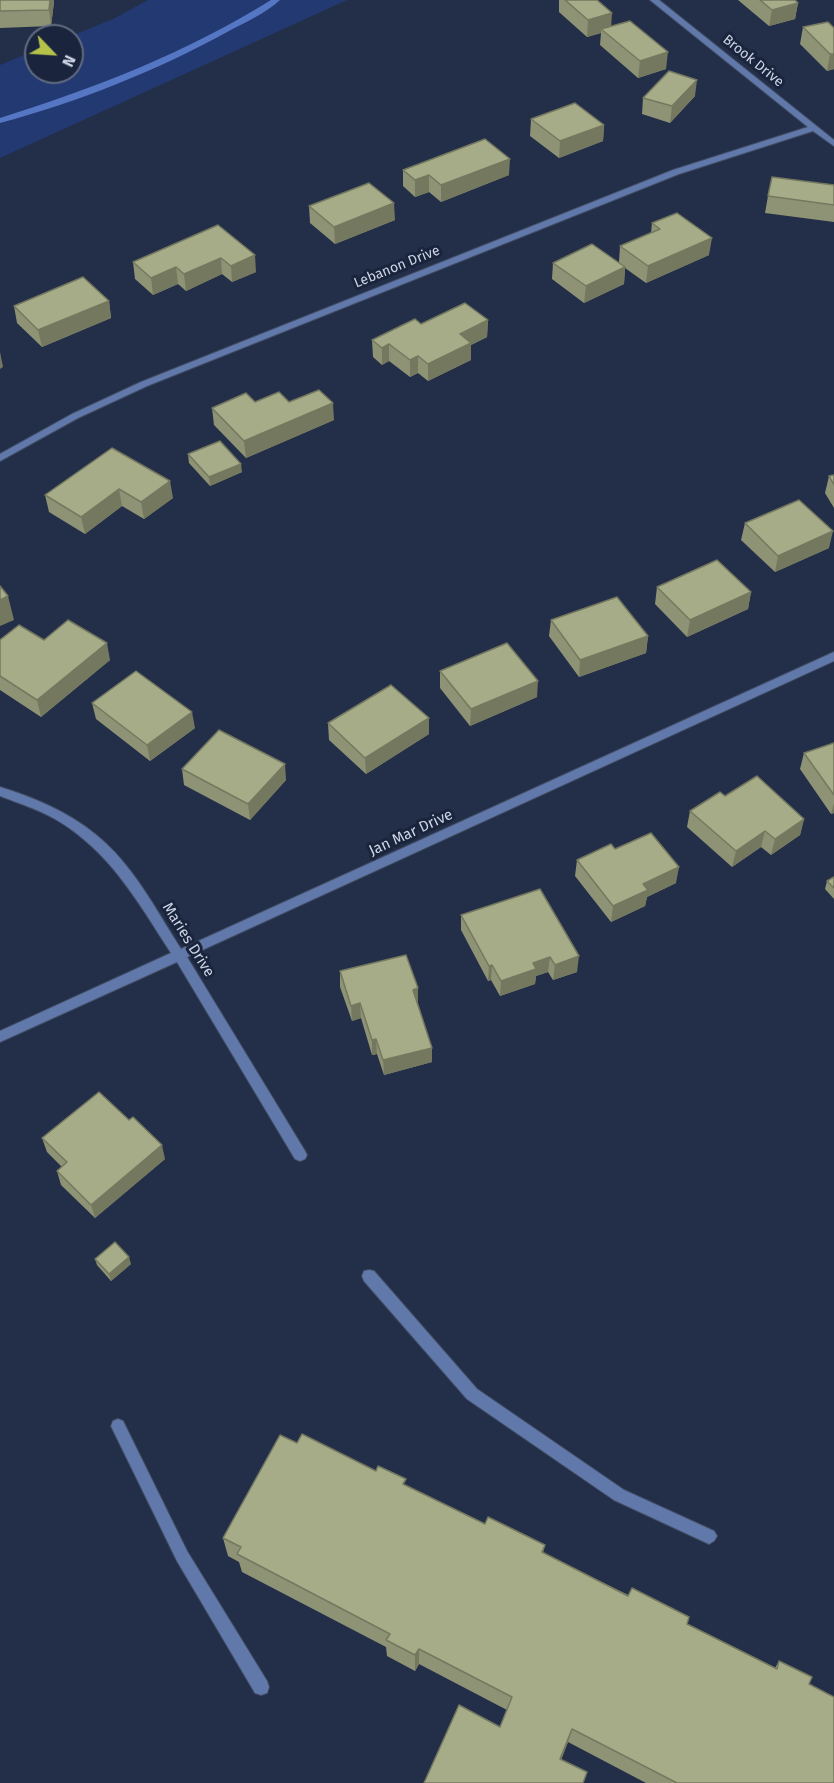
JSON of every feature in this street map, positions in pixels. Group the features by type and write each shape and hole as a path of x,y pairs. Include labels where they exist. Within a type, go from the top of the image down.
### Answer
{"street":[{"name":"Brook Drive","path":"654,0 834,144"},
{"name":"Lebanon Drive","path":"0,458 75,416 166,375 676,172 814,128"},
{"name":"Jan Mar Drive","path":"0,1037 834,656"},
{"name":"Maries Drive","path":"0,791 58,815 92,838 125,873 179,955 300,1155"},
{"path":"369,1276 472,1394 619,1496 709,1536"},
{"path":"118,1426 182,1556 261,1687"}],"shaded area":[{"path":"148,0 347,0 0,158 0,65 24,55 24,84 84,84 84,31 113,19"}],"building":[{"path":"0,0 50,0 49,10 0,11"},
{"path":"565,0 597,0 612,13 588,20"},
{"path":"760,0 795,0 798,3 772,10"},
{"path":"630,21 668,52 640,61 601,29"},
{"path":"828,22 834,28 834,54 830,54 803,27"},
{"path":"669,71 697,80 672,106 643,98"},
{"path":"575,103 604,125 560,141 531,119"},
{"path":"485,139 510,159 441,185 429,175 415,180 403,170"},
{"path":"772,177 834,185 834,205 768,196"},
{"path":"369,183 394,203 334,227 309,206"},
{"path":"677,213 712,238 648,266 620,246 660,229 652,223"},
{"path":"218,225 255,255 231,266 221,258 184,274 176,267 151,278 133,262"},
{"path":"592,244 625,267 586,286 553,263"},
{"path":"83,277 109,301 38,330 14,306"},
{"path":"465,303 488,320 460,334 471,343 428,364 418,356 410,360 389,344 382,348 372,340 415,319 421,324"},
{"path":"319,390 333,403 244,441 212,408 246,393 255,402 279,392 289,402"},
{"path":"220,441 241,464 209,477 188,454"},
{"path":"112,448 170,481 141,502 119,489 81,517 45,495"},
{"path":"834,475 834,485 829,476"},
{"path":"799,500 833,531 778,556 745,523"},
{"path":"717,560 751,592 690,620 657,587"},
{"path":"0,586 8,596 0,600"},
{"path":"617,597 648,636 580,660 551,620"},
{"path":"68,620 107,643 37,700 0,676 0,640 19,625 44,640"},
{"path":"507,643 538,681 471,709 440,671"},
{"path":"136,671 192,712 147,745 92,703"},
{"path":"391,685 429,718 365,758 328,723"},
{"path":"219,730 285,764 248,804 182,769"},
{"path":"834,743 834,795 804,753"},
{"path":"757,776 804,819 775,839 765,831 736,851 690,811 720,792 725,796"},
{"path":"651,833 679,867 643,884 648,890 613,906 577,860 611,844 615,849"},
{"path":"834,877 834,888 827,881"},
{"path":"540,889 579,956 555,965 550,957 533,963 536,969 501,981 492,965 489,966 461,915"},
{"path":"406,955 418,988 413,990 432,1048 383,1060 376,1039 372,1040 360,1003 351,1006 340,971"},
{"path":"99,1092 129,1120 133,1117 162,1145 91,1205 57,1171 67,1162 42,1138"},
{"path":"115,1242 129,1257 109,1274 95,1259"},
{"path":"302,1434 376,1471 378,1466 406,1479 403,1484 485,1524 488,1517 545,1545 542,1552 628,1596 632,1588 689,1617 687,1624 777,1669 779,1661 812,1677 809,1684 834,1697 834,1783 677,1783 572,1729 560,1759 587,1772 583,1783 424,1783 459,1705 500,1727 512,1697 419,1649 415,1655 386,1640 390,1634 237,1554 241,1547 223,1538 280,1435 297,1443"}],"waterway":[{"path":"0,121 107,84 177,55 244,20 276,0"}]}
